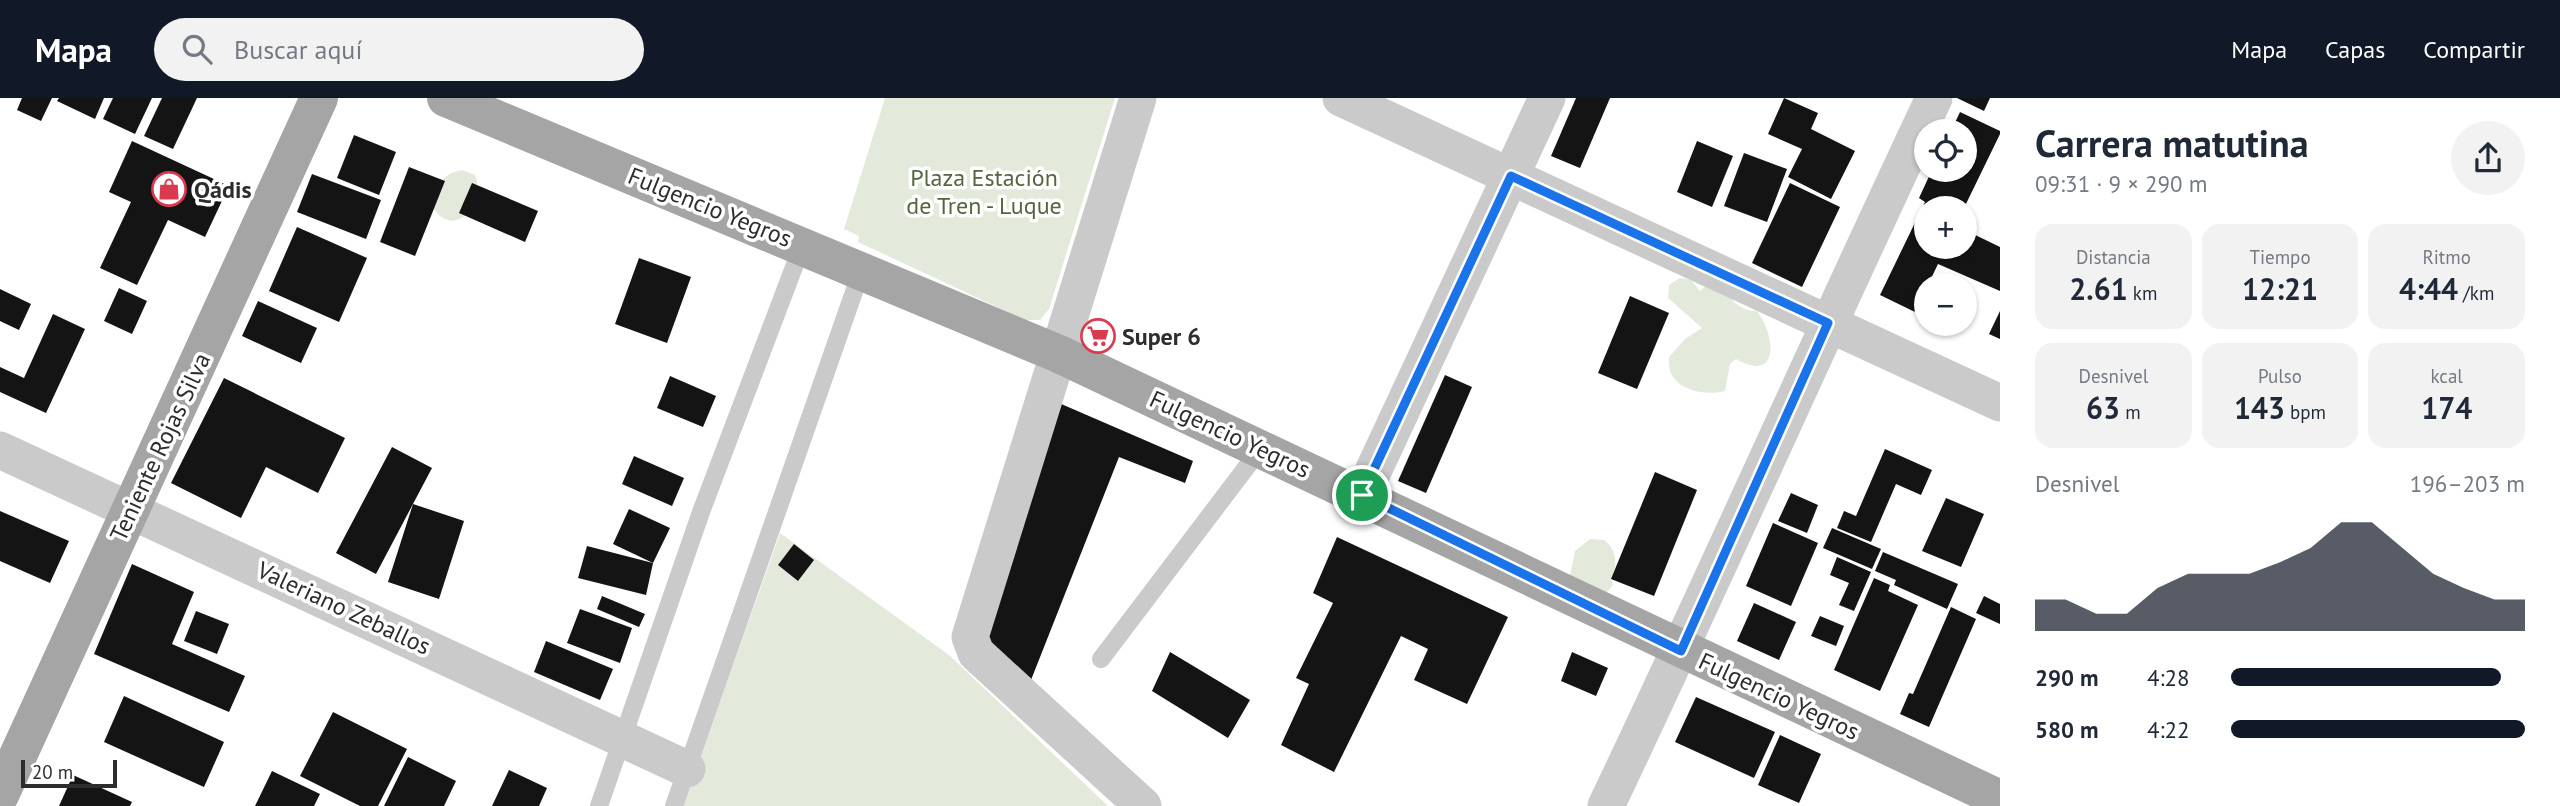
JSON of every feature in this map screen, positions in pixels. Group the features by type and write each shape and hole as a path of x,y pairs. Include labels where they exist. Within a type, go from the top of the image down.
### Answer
{"main road":[{"name":"Teniente Rojas Silva","path":"0,795 319,98"},
{"name":"Fulgencio Yegros","path":"446,98 1059,354 1362,495 1681,651 2000,799"}],"street":[{"path":"1138,98 970,638 976,653 1143,806"},
{"path":"1341,98 2000,402"},
{"path":"1362,495 1547,98"},
{"path":"1606,806 1681,651 1828,323 1934,98"},
{"name":"Valeriano Zeballos","path":"0,450 687,769"}],"lane":[{"path":"599,806 701,512 803,246"},
{"path":"674,806 862,270"},
{"path":"1101,659 1261,448"}],"green space":[{"name":"Plaza Estación de Tren - Luque","path":"885,98 1115,98 1049,309 1040,320 1025,320 858,242 859,236 844,229"},
{"path":"462,170 475,175 476,195 467,214 451,221 441,217 432,207 436,184 451,173"},
{"path":"1680,278 1691,280 1700,291 1715,278 1737,305 1757,311 1768,333 1770,354 1767,361 1761,366 1736,359 1730,364 1725,391 1706,393 1686,388 1673,376 1669,368 1669,357 1685,339 1702,328 1668,298 1669,285"},
{"path":"780,533 949,655 1108,806 683,806"},
{"path":"1590,539 1604,540 1614,553 1615,568 1611,579 1613,585 1605,594 1569,581 1575,551"}],"building":[{"path":"22,98 52,98 41,121 17,110"},
{"path":"59,98 104,98 95,119 57,101"},
{"path":"113,98 152,98 135,134 103,119"},
{"path":"162,98 197,98 173,149 144,136"},
{"path":"1576,98 1610,98 1580,168 1551,156"},
{"path":"1784,98 1818,113 1811,129 1855,151 1831,199 1788,177 1802,149 1768,134"},
{"path":"1957,98 1990,98 1984,111"},
{"path":"1960,112 1975,119 1957,119"},
{"path":"1977,120 2000,131 1977,181"},
{"path":"354,135 396,152 379,195 337,178"},
{"name":"Qádis","path":"132,141 229,186 205,237 168,220 137,285 100,268 131,202 109,192"},
{"path":"1697,141 1733,156 1712,207 1677,192"},
{"path":"1744,153 1787,169 1767,222 1724,206"},
{"path":"409,167 445,181 415,256 380,242"},
{"path":"312,174 381,200 366,239 297,212"},
{"path":"1926,182 1977,182 1970,196 1920,196"},
{"path":"472,183 538,211 525,242 459,213"},
{"path":"1790,183 1840,207 1802,287 1752,263"},
{"path":"1914,225 1914,259 1977,259 1977,236 2000,247 2000,291 1977,281 1977,273 1959,273 1938,264 1934,273 1914,273 1914,312 1880,295"},
{"path":"297,227 367,258 339,322 269,291"},
{"path":"639,258 691,277 667,343 615,324"},
{"path":"119,288 147,301 132,334 104,321"},
{"path":"0,289 31,304 19,330 0,321"},
{"path":"1630,296 1669,313 1637,389 1598,373"},
{"path":"258,301 317,328 301,363 242,336"},
{"path":"2000,311 2000,339 1989,334"},
{"path":"53,314 85,329 46,413 0,392 0,367 24,378"},
{"path":"1445,375 1472,387 1426,493 1398,481"},
{"path":"670,376 716,396 703,427 657,408"},
{"path":"224,378 345,438 318,493 266,467 241,518 171,483"},
{"path":"1052,400 1193,461 1185,483 1119,457 1031,680 979,637"},
{"path":"392,447 432,468 376,574 336,553"},
{"path":"1885,449 1932,470 1921,495 1896,484 1871,542 1837,528 1844,511 1856,516"},
{"path":"634,456 684,478 672,506 622,484"},
{"path":"1655,472 1697,490 1654,596 1611,579"},
{"path":"1791,493 1818,505 1807,533 1778,521"},
{"path":"1946,498 1984,514 1961,567 1922,551"},
{"path":"413,504 464,521 439,599 388,582"},
{"path":"629,509 670,528 653,563 613,544"},
{"path":"0,511 69,541 50,583 0,561"},
{"path":"1773,523 1818,543 1791,606 1746,586"},
{"path":"1832,528 1881,549 1872,569 1823,548"},
{"path":"1337,537 1508,617 1467,704 1414,680 1428,649 1401,636 1334,772 1281,745 1309,684 1296,678 1333,603 1313,593"},
{"path":"794,544 814,560 798,581 778,565"},
{"path":"587,546 653,563 646,595 578,578"},
{"path":"1883,552 1958,584 1947,609 1894,585 1896,580 1875,571"},
{"path":"1837,557 1871,572 1854,611 1839,605 1849,583 1830,575"},
{"path":"132,564 194,592 172,644 245,676 229,712 94,654"},
{"path":"1874,578 1890,585 1888,591 1918,605 1880,691 1834,670"},
{"path":"602,596 645,614 639,627 597,609"},
{"path":"1984,596 2000,604 2000,624 1976,613"},
{"path":"1754,603 1796,622 1779,660 1737,641"},
{"path":"1951,607 1976,619 1929,727 1900,714 1909,693 1913,694"},
{"path":"580,609 632,628 620,663 567,643"},
{"path":"196,611 229,624 217,654 184,641"},
{"path":"1820,616 1844,626 1836,646 1811,636"},
{"path":"546,641 613,669 600,700 534,672"},
{"path":"1170,652 1250,700 1228,738 1152,691"},
{"path":"1572,652 1608,668 1596,696 1561,681"},
{"path":"124,696 224,742 204,787 104,742"},
{"path":"1696,697 1775,732 1754,778 1675,742"},
{"path":"333,712 407,749 378,806 360,806 300,776"},
{"path":"1780,735 1821,754 1799,803 1758,785"},
{"path":"408,757 456,781 444,806 384,806"},
{"path":"509,770 547,788 539,806 492,806"},
{"path":"272,771 320,794 314,806 255,806"},
{"path":"73,775 132,802 130,806 59,806"}],"place":[{"name":"Qádis","path":"169,189"},
{"name":"Super 6","path":"1098,336"}],"route":[{"path":"1511,176 1828,323 1681,651 1362,495 1511,176"}]}
